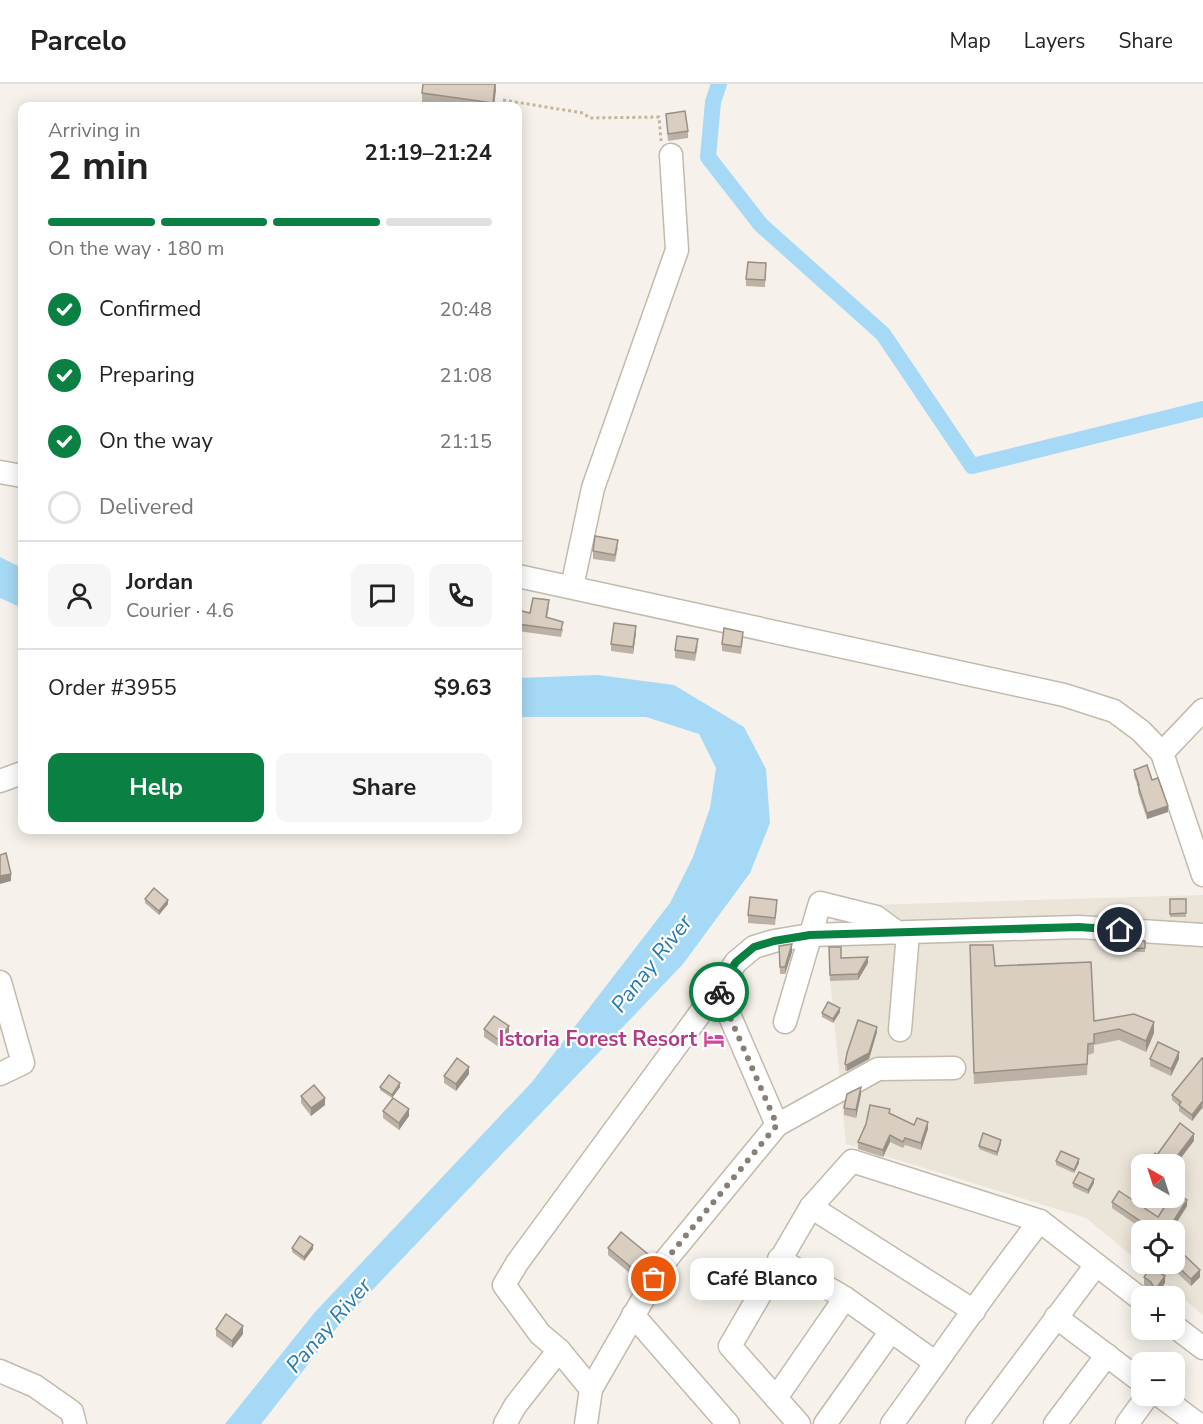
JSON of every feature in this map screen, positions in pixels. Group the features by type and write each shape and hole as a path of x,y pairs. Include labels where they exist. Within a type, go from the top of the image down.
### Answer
{"street":[{"path":"572,587 593,488 677,250 671,155"},
{"path":"0,472 18,475"},
{"path":"522,577 1064,695 1113,711 1141,731 1162,753 1203,875"},
{"path":"1162,753 1203,710"},
{"path":"0,781 18,774"},
{"path":"785,1022 820,903 876,917 903,933"},
{"path":"591,1389 559,1350 540,1334 504,1285 517,1263 736,962 754,947 810,935 1079,927 1203,935"},
{"path":"900,1029 903,933"},
{"path":"0,982 23,1063 0,1074"},
{"path":"718,989 777,1125"},
{"path":"586,1424 591,1389 665,1261 777,1125 878,1070 954,1068"},
{"path":"799,1424 729,1346 811,1207 852,1161 1040,1221 1131,1292"},
{"path":"811,1207 974,1311"},
{"path":"892,1424 1003,1267 1040,1221"},
{"path":"780,1259 845,1298 936,1363"},
{"path":"978,1424 1096,1265"},
{"path":"776,1398 845,1298"},
{"path":"633,1315 728,1424"},
{"path":"1056,1317 1131,1374"},
{"path":"825,1424 891,1331"},
{"path":"1185,1334 1203,1348"},
{"path":"505,1424 515,1406 559,1350"},
{"path":"1056,1424 1107,1355"},
{"path":"0,1371 35,1386 72,1412 75,1424"},
{"path":"1127,1424 1140,1406"},
{"path":"1174,1406 1199,1424 1203,1419"}],"path":[{"path":"503,100 515,102"},
{"path":"522,103 583,113 590,118 659,117 661,141 671,155"}],"shaded area":[{"path":"1203,895 1203,1315 1185,1300 1185,1286 1168,1286 1154,1274 1185,1274 1185,1220 1131,1220 1131,1255 1086,1218 846,1144 829,969 835,906"}],"water":[{"path":"0,557 18,566 18,606 0,598"},
{"name":"Panay River","path":"598,675 674,685 744,727 766,769 770,823 750,873 683,964 339,1325 261,1424 225,1424 315,1312 532,1082 670,903 693,857 710,808 716,768 699,734 646,717 522,717 522,678"}],"building":[{"path":"423,84 495,84 493,102 422,93"},
{"path":"685,111 688,131 668,134 666,114"},
{"path":"748,262 766,263 765,280 746,279"},
{"path":"595,536 618,540 615,555 593,551"},
{"path":"533,598 549,600 546,617 563,622 561,630 522,625 522,611 530,613"},
{"path":"614,623 636,626 633,647 611,644"},
{"path":"724,628 743,632 741,647 722,644"},
{"path":"677,636 698,639 695,653 675,650"},
{"path":"1147,765 1152,780 1158,778 1168,806 1147,813 1134,770"},
{"path":"6,853 11,874 0,876 0,855"},
{"path":"154,888 168,900 159,911 145,899"},
{"path":"750,897 777,900 775,918 748,915"},
{"path":"1170,899 1186,899 1186,913 1170,914"},
{"path":"1132,940 1145,941 1145,948 1132,949"},
{"path":"792,944 785,967 780,967 779,946"},
{"path":"970,945 993,945 995,966 1091,962 1094,1021 1134,1014 1154,1022 1146,1041 1119,1029 1094,1034 1094,1043 1088,1044 1087,1064 974,1073"},
{"path":"829,947 841,947 841,958 868,957 858,974 830,975"},
{"path":"828,1002 840,1008 833,1019 822,1013"},
{"path":"494,1016 509,1026 499,1040 484,1029"},
{"path":"858,1020 877,1027 869,1053 847,1065 845,1064 847,1053"},
{"path":"1158,1042 1179,1052 1171,1069 1150,1059"},
{"path":"457,1058 469,1067 456,1084 444,1076"},
{"path":"1202,1058 1203,1103 1192,1115 1179,1105 1181,1102 1172,1095"},
{"path":"389,1075 400,1083 392,1095 380,1087"},
{"path":"314,1085 325,1098 311,1108 301,1096"},
{"path":"861,1087 856,1110 844,1108 847,1094"},
{"path":"393,1098 409,1109 399,1123 383,1111"},
{"path":"870,1105 890,1109 889,1113 914,1125 917,1118 928,1122 921,1143 905,1138 903,1142 890,1135 883,1150 858,1142 866,1124"},
{"path":"1180,1123 1194,1134 1179,1154 1158,1154"},
{"path":"983,1133 1001,1140 997,1152 979,1146"},
{"path":"1061,1151 1079,1159 1074,1170 1056,1161"},
{"path":"1079,1172 1094,1179 1088,1190 1073,1183"},
{"path":"1119,1191 1131,1199 1131,1208 1144,1208 1158,1217 1164,1208 1182,1208 1174,1220 1139,1220 1112,1202"},
{"path":"621,1232 649,1255 638,1273 608,1248"},
{"path":"300,1236 313,1245 304,1257 292,1248"},
{"path":"1185,1256 1200,1270 1191,1279 1185,1273"},
{"path":"1146,1274 1165,1276 1158,1286 1153,1286 1144,1277"},
{"path":"226,1314 243,1326 232,1341 216,1329"}],"waterway":[{"path":"719,84 713,102 708,157 761,225 883,334 972,466 1203,409"}],"way so far":[{"path":"654,1279 665,1261 777,1125 719,992"}],"place":[{"name":"Istoria Forest Resort","path":"714,1039"},
{"name":"Café Blanco","path":"654,1279"}],"route":[{"path":"719,992 718,989 736,962 754,947 810,935 1079,927 1120,930"}]}
